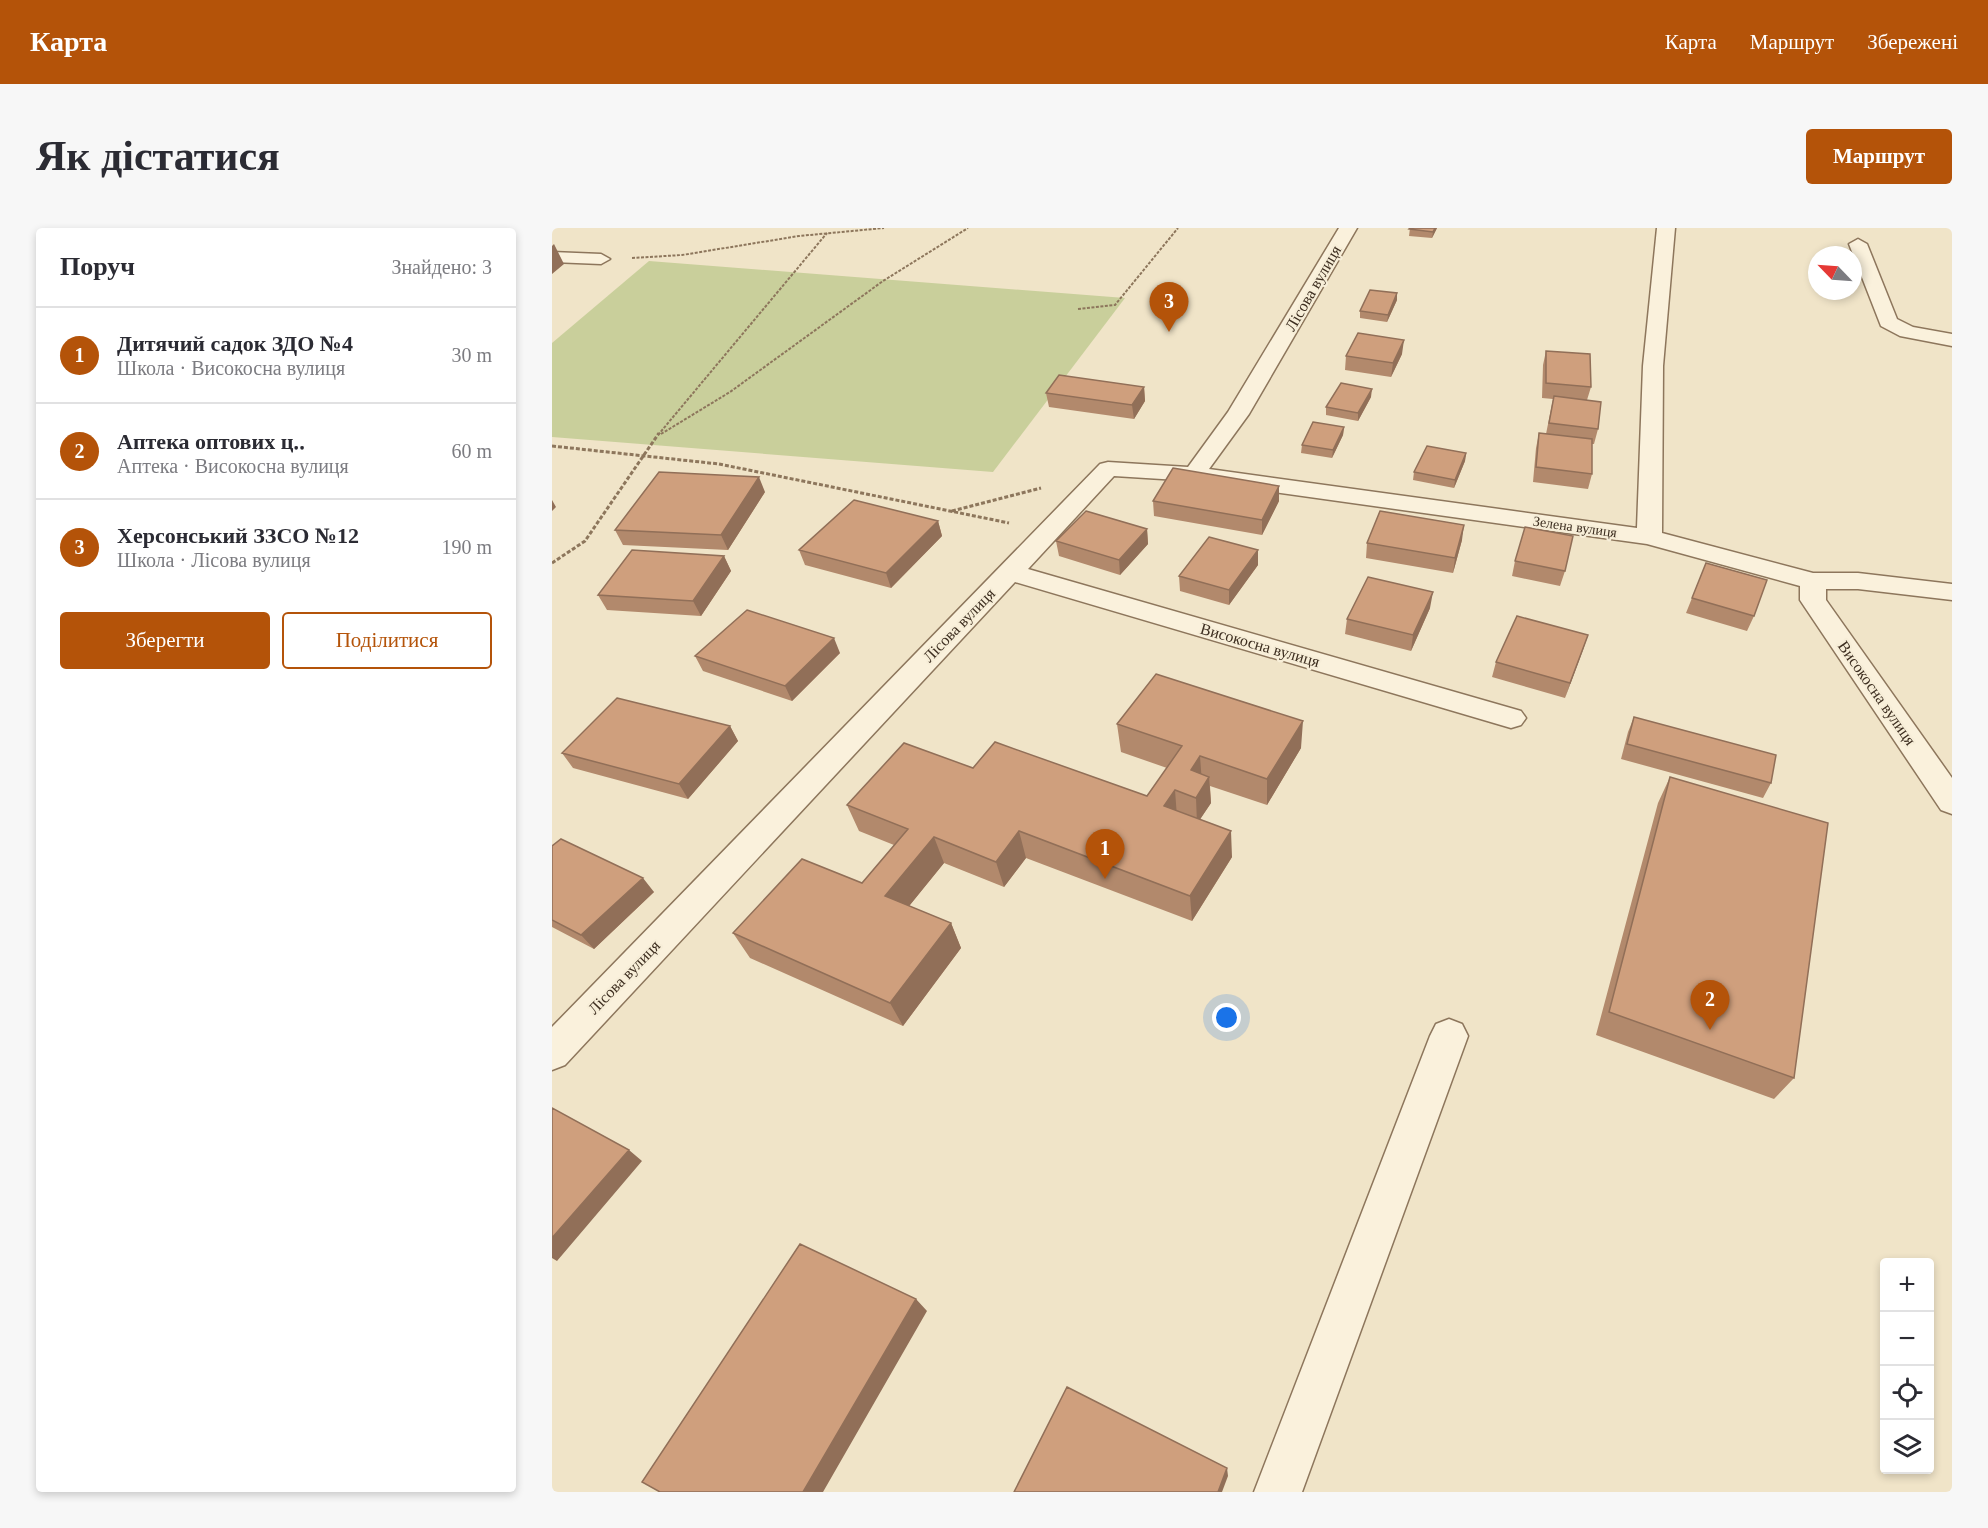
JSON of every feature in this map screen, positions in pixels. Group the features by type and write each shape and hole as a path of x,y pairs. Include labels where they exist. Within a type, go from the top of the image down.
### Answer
{"street":[{"name":"Лісова вулиця","path":"1194,474 1239,414 1348,228"},
{"path":"1666,228 1653,366 1649,537 1813,581 1858,581 1952,592"},
{"path":"1858,243 1888,322 1907,332 1952,340"},
{"path":"552,257 601,259"},
{"name":"Лісова вулиця","path":"552,1053 1108,470"},
{"path":"1108,470 1194,474"},
{"name":"Зелена вулиця","path":"1194,474 1649,537"},
{"name":"Високосна вулиця","path":"1009,572 1511,718"},
{"name":"Високосна вулиця","path":"1813,581 1813,600 1952,802"},
{"path":"1278,1492 1449,1036"}],"path":[{"path":"601,259 682,255 827,233 884,228"},
{"path":"658,435 730,392 883,281 968,228"},
{"path":"1078,309 1115,305 1178,228"},
{"path":"552,563 585,541 658,435 827,233"},
{"path":"552,446 719,464 1049,531"},
{"path":"951,512 1108,470"}],"green space":[{"path":"649,261 1125,298 993,472 552,437 552,343"}],"building":[{"path":"1410,228 1435,228 1433,232"},
{"path":"1370,290 1397,293 1388,315 1360,311"},
{"path":"1358,333 1404,340 1393,363 1346,356"},
{"path":"1546,351 1590,354 1591,387 1546,383"},
{"path":"1059,375 1144,387 1132,405 1046,393"},
{"path":"1341,383 1372,389 1358,413 1326,407"},
{"path":"1554,396 1601,402 1598,429 1549,423"},
{"path":"1313,422 1344,427 1333,450 1302,445"},
{"path":"1539,433 1592,439 1592,474 1536,467"},
{"path":"1427,446 1466,453 1455,480 1414,472"},
{"path":"1173,468 1279,486 1262,520 1153,501"},
{"path":"659,472 759,477 721,535 615,530"},
{"path":"854,500 938,521 886,573 799,550"},
{"path":"1086,511 1147,529 1119,560 1056,541"},
{"path":"1380,511 1464,525 1455,558 1367,543"},
{"path":"1525,527 1573,536 1565,571 1515,561"},
{"path":"1209,537 1258,550 1229,590 1179,576"},
{"path":"632,550 724,556 693,601 598,595"},
{"path":"1706,563 1767,580 1754,616 1692,598"},
{"path":"1368,577 1433,592 1413,635 1347,619"},
{"path":"747,610 834,638 785,686 695,656"},
{"path":"1517,616 1588,635 1570,683 1496,662"},
{"path":"1156,674 1303,721 1267,779 1200,756 1191,770 1209,777 1196,798 1175,790 1164,806 1231,831 1190,896 1019,831 996,862 934,837 885,896 951,923 890,1003 733,933 802,859 862,883 908,829 847,805 904,743 973,768 995,742 1147,796 1182,746 1117,724"},
{"path":"617,698 730,726 679,784 562,753"},
{"path":"1634,717 1776,755 1771,783 1627,744"},
{"path":"1670,777 1828,823 1794,1078 1609,1012"},
{"path":"561,839 643,878 581,935 552,920 552,846"},
{"path":"552,1108 629,1150 552,1238"},
{"path":"800,1244 916,1299 803,1492 660,1492 642,1482"},
{"path":"1067,1387 1227,1468 1218,1492 1014,1492"}],"place":[{"name":"Херсонський ЗЗСО №12","path":"1169,332"},
{"name":"Дитячий садок ЗДО №4","path":"1105,879"},
{"name":"Аптека оптових ц‥","path":"1710,1030"}]}
